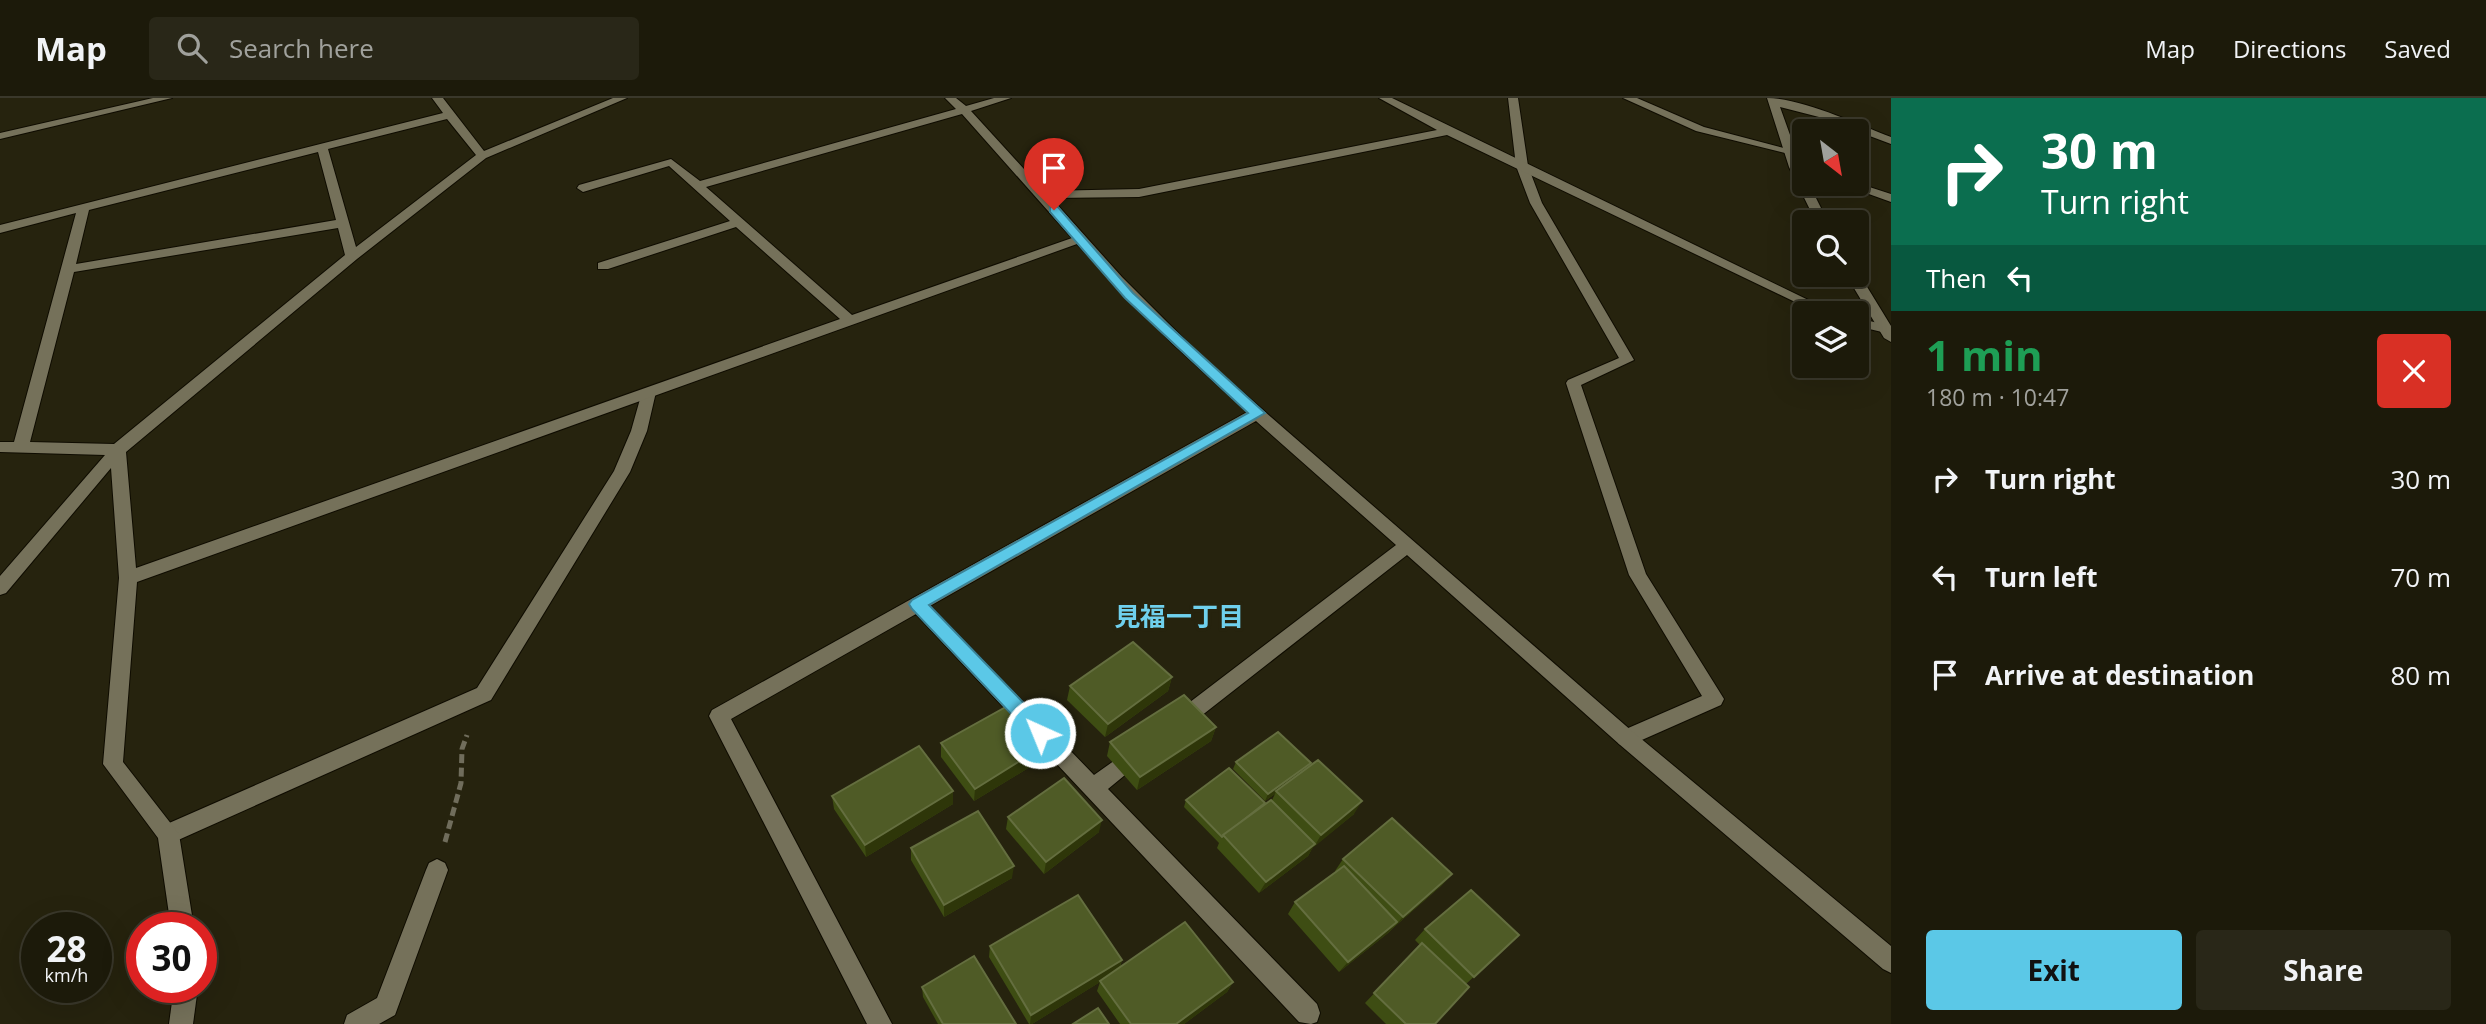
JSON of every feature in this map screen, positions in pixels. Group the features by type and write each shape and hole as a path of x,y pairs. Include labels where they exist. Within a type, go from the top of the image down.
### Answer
{"street":[{"path":"0,136 167,98"},
{"path":"437,98 482,156"},
{"path":"0,588 118,450 352,256 482,156 622,98"},
{"path":"950,98 964,109 1129,295 1407,546 1626,738 1891,961"},
{"path":"697,186 1006,98"},
{"path":"1384,98 1803,301"},
{"path":"1513,98 1522,166 1536,203 1626,360 1573,383 1638,575 1714,699 1626,738"},
{"path":"1628,98 1700,129 1789,151"},
{"path":"1772,99 1792,156"},
{"path":"1772,99 1891,141"},
{"path":"0,229 449,115"},
{"path":"1041,195 1139,193 1448,131"},
{"path":"322,147 352,256"},
{"path":"583,188 671,162 850,321"},
{"path":"1869,191 1891,198"},
{"path":"21,447 84,207"},
{"path":"603,266 737,222"},
{"path":"68,269 343,223"},
{"path":"128,578 1080,239"},
{"path":"1860,287 1888,334"},
{"path":"1869,327 1888,334"},
{"path":"168,834 484,694 622,472 639,431 649,392"},
{"path":"880,1024 719,716 1258,413"},
{"path":"0,447 118,450"},
{"path":"118,450 128,578 113,764 168,834 180,912"},
{"path":"1168,729 1407,546"},
{"path":"918,604 1308,1013"},
{"path":"1093,788 1147,746"},
{"path":"356,1024 386,1006 437,870"},
{"path":"181,1024 184,1003"}],"path":[{"path":"437,870 461,783 462,748 484,694"}],"building":[{"path":"1133,642 1172,677 1108,724 1070,686"},
{"path":"1184,695 1216,727 1140,777 1110,742"},
{"path":"1013,703 1047,744 975,789 941,743"},
{"path":"1278,732 1311,763 1268,794 1236,762"},
{"path":"919,746 953,791 865,845 832,796"},
{"path":"1318,760 1362,801 1321,835 1276,791"},
{"path":"1229,768 1265,803 1222,837 1186,800"},
{"path":"1064,778 1102,820 1046,862 1008,817"},
{"path":"1271,800 1315,844 1266,882 1223,835"},
{"path":"978,811 1014,866 944,905 911,848"},
{"path":"1392,818 1452,874 1403,917 1343,859"},
{"path":"1344,866 1397,922 1348,962 1295,902"},
{"path":"1471,890 1519,935 1474,977 1425,929"},
{"path":"1078,895 1122,960 1031,1015 990,946"},
{"path":"1185,922 1233,982 1176,1024 1131,1024 1100,981"},
{"path":"1422,943 1469,987 1435,1024 1406,1024 1374,993"},
{"path":"974,956 1016,1024 943,1024 922,987"},
{"path":"1098,1008 1109,1024 1073,1024"}],"district":[{"name":"見福一丁目","path":"1179,617"}],"route":[{"path":"1040,733 918,604 1258,413 1129,295 1054,210"}]}
